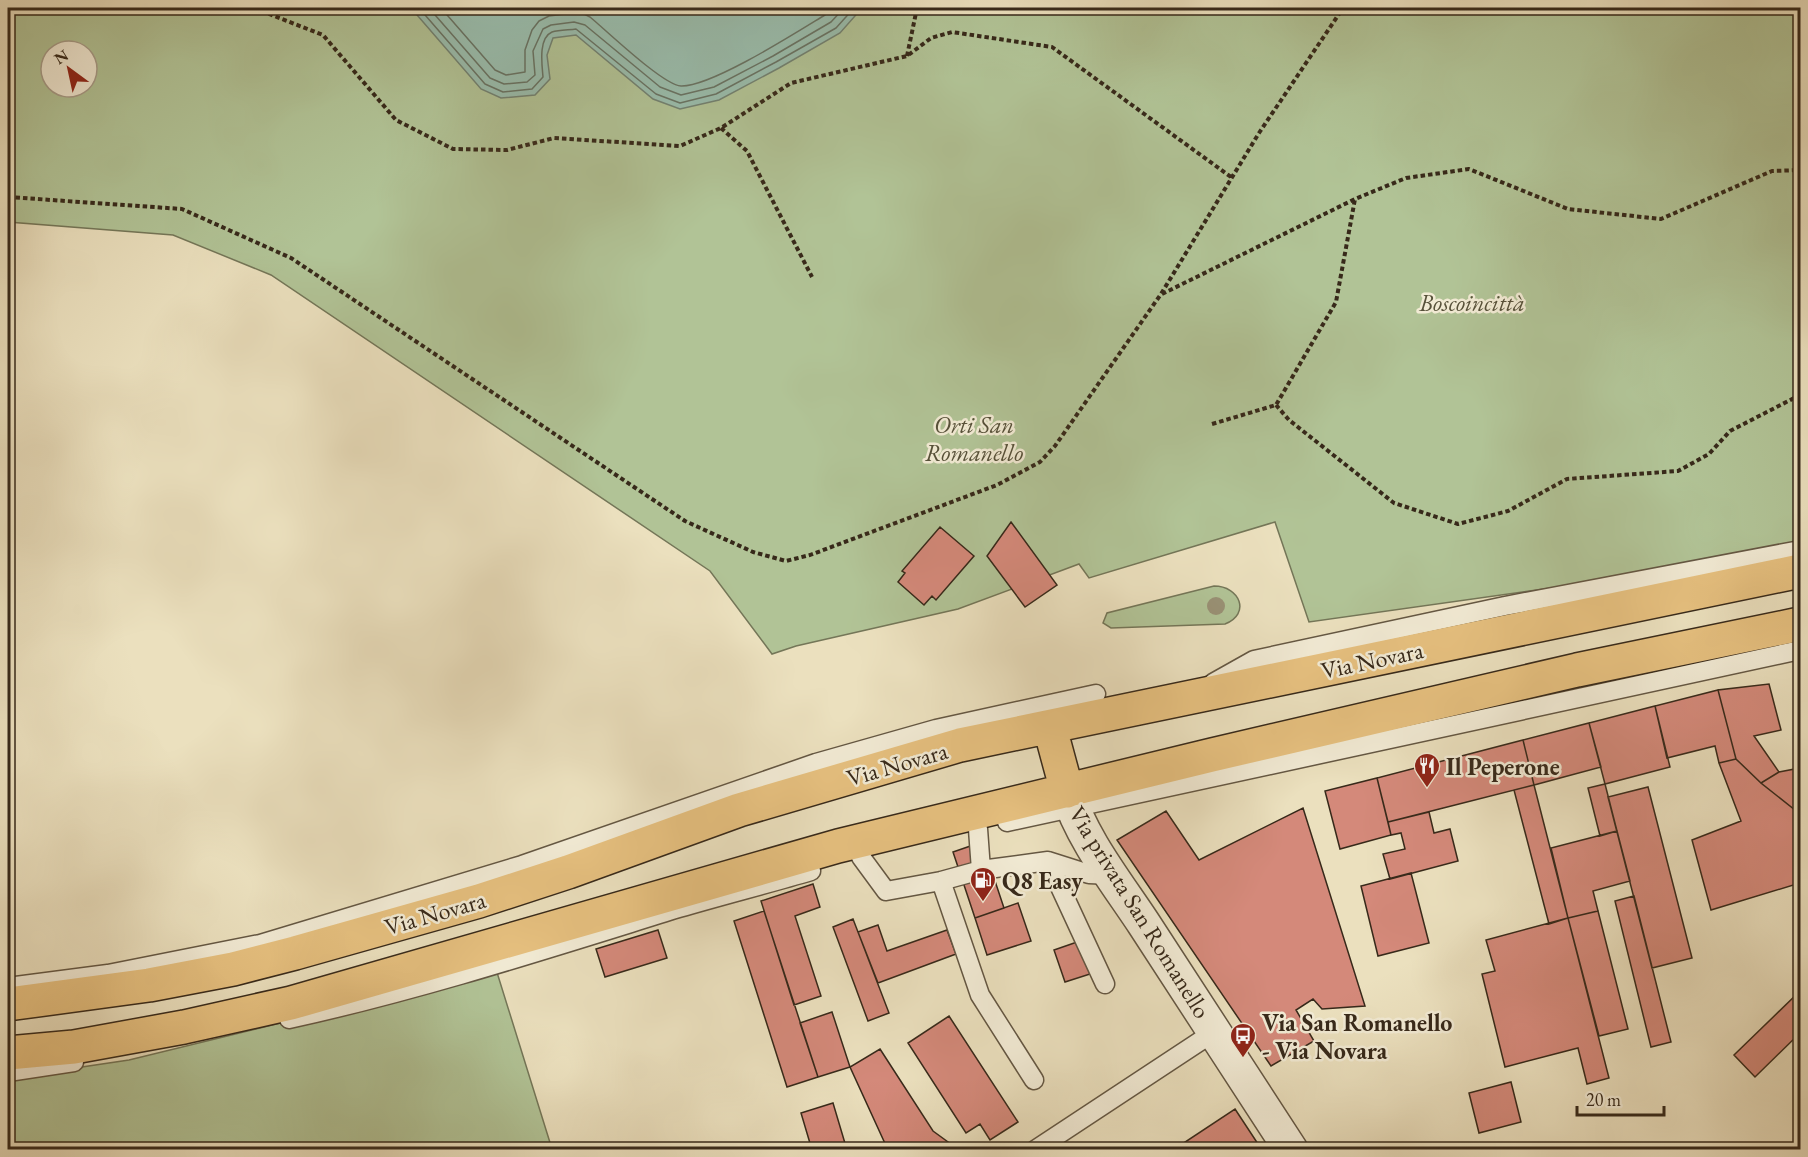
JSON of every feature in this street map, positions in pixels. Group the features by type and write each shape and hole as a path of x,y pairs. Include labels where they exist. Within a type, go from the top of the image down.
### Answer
{"main road":[{"name":"Via Novara","path":"8,1004 149,985 243,966 479,901 750,807 960,745 1800,571"},
{"name":"Via Novara","path":"8,1053 74,1047 184,1027 291,1003 884,835 1070,800 1212,755 1577,670 1800,624"},
{"path":"1050,728 1070,800"}],"street":[{"name":"Via privata San Romanello","path":"1070,800 1112,875 1291,1149"}],"lane":[{"path":"1187,698 1254,660 1505,606 1800,550"},
{"path":"1007,822 1070,800 1800,650"},
{"path":"8,987 108,974 260,945 522,865 816,763 936,729 1096,694"},
{"path":"978,829 981,870"},
{"path":"8,1072 156,1048 340,1007 507,962 684,907 817,869 884,835"},
{"path":"861,857 886,891 940,881 981,870 1048,861 1089,874 1112,875"},
{"path":"1048,861 1105,984"},
{"path":"940,881 980,995 1034,1080"},
{"name":"Via privata San Romanello","path":"1035,1149 1214,1032"}],"path":[{"path":"224,8 264,12 323,35 396,120 453,149 507,150 554,138 681,146 721,128 791,83 907,56 931,38 952,32 1052,47 1231,177"},
{"path":"907,56 916,8"},
{"path":"8,196 182,209 291,258 685,521 753,552 786,561 810,555 997,485 1040,462 1055,446 1161,294 1259,132 1343,8"},
{"path":"721,128 747,151 812,277"},
{"path":"1161,294 1355,199 1406,178 1469,169 1568,209 1661,219 1772,171 1800,170"},
{"path":"1212,424 1276,405 1336,302 1355,199"},
{"path":"1276,405 1289,420 1394,503 1458,524 1508,511 1567,479 1678,471 1709,454 1730,430 1800,395"}],"green space":[{"name":"Boscoincittà","path":"8,8 1800,8 1800,553 1309,622 1275,522 1089,578 1079,564 958,609 796,646 772,654 710,571 271,275 173,235 8,222"},
{"path":"1214,586 1230,591 1239,601 1238,614 1225,624 1111,628 1103,623 1107,613"},
{"path":"495,966 552,1149 8,1149 8,1078 129,1060 313,1015"}],"water":[{"path":"411,8 862,8 840,33 779,68 719,100 680,109 653,99 576,35 553,38 547,55 550,79 535,95 501,98 481,89"}],"building":[{"path":"1011,522 1057,585 1025,607 987,556"},
{"path":"940,527 974,556 936,600 932,596 924,605 898,582 905,573 902,571"},
{"path":"1769,684 1781,730 1754,736 1779,772 1761,783 1736,759 1718,690"},
{"path":"1718,690 1736,759 1719,763 1715,746 1667,758 1655,706"},
{"path":"1655,706 1670,767 1605,784 1589,723"},
{"path":"1589,723 1601,767 1534,785 1523,740"},
{"path":"1523,740 1534,785 1388,822 1377,778"},
{"path":"1736,759 1761,783 1800,814 1800,883 1711,910 1692,840 1741,821 1719,763"},
{"path":"1800,768 1800,814 1761,783 1779,772"},
{"path":"1377,778 1391,835 1340,849 1325,791"},
{"path":"1605,784 1617,831 1600,836 1588,788"},
{"path":"1534,785 1568,918 1549,924 1514,790"},
{"path":"1648,787 1692,958 1652,968 1608,797"},
{"path":"1303,808 1365,1006 1322,1009 1313,999 1296,1010 1314,1041 1271,1066 1117,840 1166,811 1199,860"},
{"path":"1429,812 1434,833 1450,829 1458,861 1390,879 1383,854 1405,849 1401,833 1391,835 1388,822"},
{"path":"1617,831 1630,881 1593,891 1598,911 1568,918 1551,848"},
{"path":"982,842 1004,908 975,918 953,852"},
{"path":"1411,873 1429,943 1378,956 1361,886"},
{"path":"813,884 820,907 795,916 821,996 794,1005 761,901"},
{"path":"1634,896 1671,1042 1651,1047 1615,901"},
{"path":"1018,903 1031,941 987,955 975,918"},
{"path":"764,911 818,1077 787,1087 734,921"},
{"path":"1598,911 1628,1029 1599,1036 1568,918"},
{"path":"1568,918 1609,1078 1587,1084 1578,1048 1505,1067 1482,974 1495,971 1486,940"},
{"path":"853,919 889,1013 868,1021 833,927"},
{"path":"878,925 887,951 947,930 956,954 878,983 858,932"},
{"path":"658,930 667,958 605,977 596,949"},
{"path":"1080,941 1090,974 1065,982 1054,950"},
{"path":"1800,991 1800,1033 1755,1077 1734,1055"},
{"path":"832,1012 850,1067 818,1077 800,1023"},
{"path":"949,1016 1018,1122 990,1140 980,1124 966,1133 908,1043"},
{"path":"880,1049 933,1131 959,1150 888,1150 850,1067"},
{"path":"1511,1082 1521,1122 1479,1133 1469,1093"},
{"path":"833,1103 847,1150 812,1150 801,1113"},
{"path":"1235,1109 1262,1150 1173,1150"}],"place":[{"name":"Il Peperone","path":"1427,789"},
{"name":"Q8 Easy","path":"983,903"},
{"name":"Via San Romanello - Via Novara","path":"1243,1059"}],"park label":[{"name":"Orti San Romanello","path":"974,438"}]}
